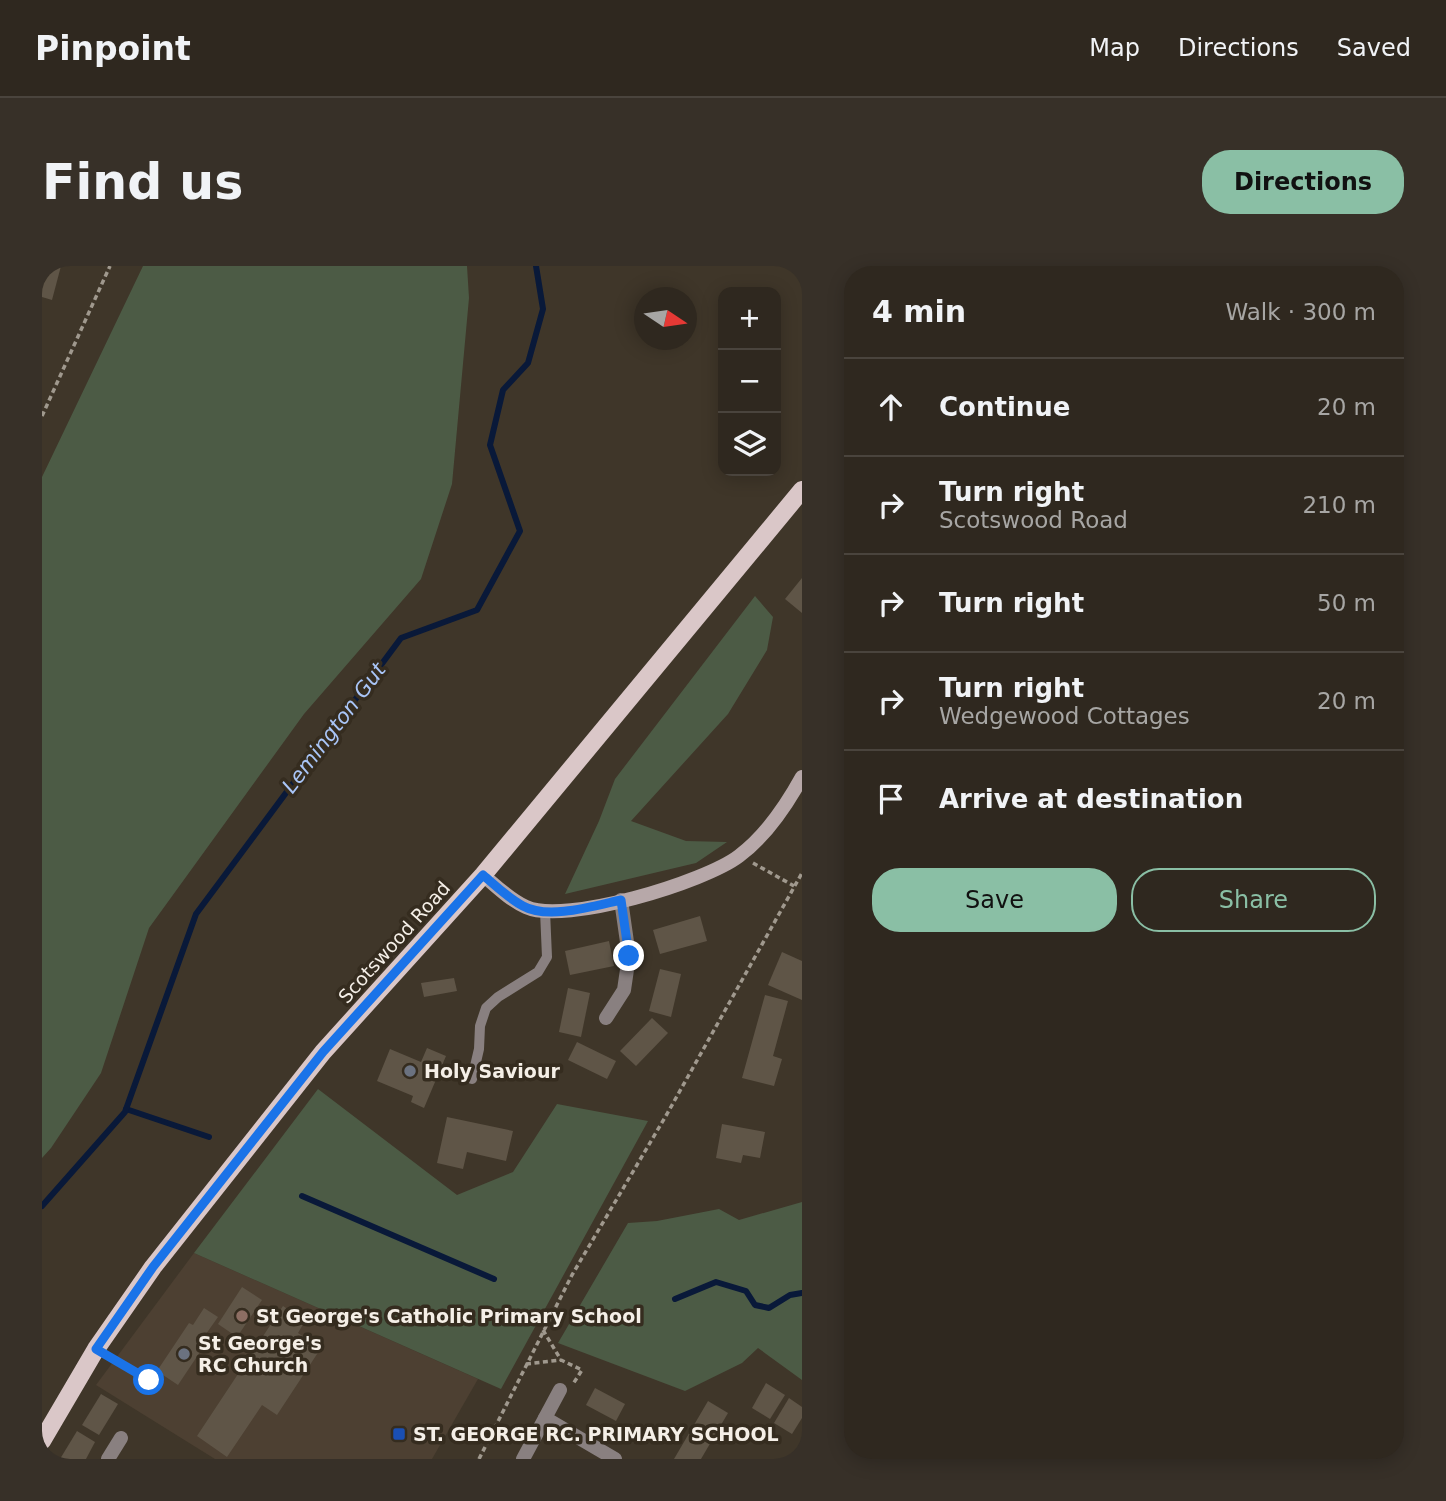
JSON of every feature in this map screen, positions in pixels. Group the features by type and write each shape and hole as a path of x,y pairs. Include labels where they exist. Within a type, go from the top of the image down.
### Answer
{"main road":[{"name":"Scotswood Road","path":"42,1441 96,1349 153,1267 323,1052 483,875 802,490"}],"street":[{"path":"483,875 525,907 545,911 592,907 687,883 714,872 740,856 776,817 802,777"},
{"path":"606,1018 624,990 629,956 621,900"},
{"path":"523,1459 560,1390"},
{"path":"545,1419 615,1459"},
{"path":"108,1459 121,1438"}],"lane":[{"path":"472,1079 479,1049 480,1026 486,1008 498,997 538,972 547,957 545,911"}],"path":[{"path":"42,416 110,266"},
{"path":"740,856 794,886"},
{"path":"479,1459 543,1330 802,873"},
{"path":"543,1330 561,1360"},
{"path":"96,1349 149,1380"},
{"path":"526,1364 561,1360 582,1370 572,1387 560,1390"}],"shaded area":[{"name":"St George's Catholic Primary School","path":"194,1253 478,1379 432,1459 215,1459 96,1385"}],"green space":[{"path":"143,266 467,266 469,298 452,484 421,579 304,714 149,928 101,1073 42,1158 42,477"},
{"path":"755,596 773,617 767,650 728,714 631,821 686,841 727,842 696,863 565,894 615,779"},
{"path":"318,1089 457,1195 513,1172 557,1104 648,1121 501,1389 194,1253"},
{"path":"802,1202 802,1380 758,1348 742,1363 685,1391 558,1343 628,1223 657,1221 719,1209 739,1220"}],"building":[{"path":"42,266 61,266 52,300 42,297"},
{"path":"802,578 802,613 785,599"},
{"path":"700,916 707,941 660,954 653,930"},
{"path":"609,941 614,966 570,975 565,951"},
{"path":"782,952 802,961 802,1000 768,985"},
{"path":"660,969 681,974 671,1017 649,1011"},
{"path":"454,978 457,991 424,997 421,983"},
{"path":"568,988 590,993 581,1037 559,1032"},
{"path":"765,995 788,1001 773,1056 782,1059 774,1086 742,1078"},
{"path":"652,1018 668,1033 636,1066 620,1051"},
{"path":"577,1042 616,1061 607,1079 568,1060"},
{"name":"Holy Saviour","path":"427,1048 446,1056 424,1108 411,1102 413,1096 377,1081 390,1049 421,1062"},
{"path":"447,1117 513,1131 506,1161 467,1152 463,1169 437,1163"},
{"path":"722,1124 765,1132 760,1158 743,1155 741,1163 716,1158"},
{"path":"242,1287 262,1300 237,1337 218,1324"},
{"path":"283,1306 305,1321 298,1333 321,1348 277,1415 262,1405 227,1457 197,1436"},
{"name":"St George's RC Church","path":"204,1308 218,1317 206,1334 210,1337 178,1385 157,1371 189,1323 193,1325"},
{"path":"766,1383 785,1395 770,1419 752,1408"},
{"path":"595,1388 625,1404 616,1421 586,1405"},
{"path":"101,1394 118,1404 99,1435 82,1425"},
{"path":"789,1398 802,1407 802,1418 792,1434 774,1423"},
{"path":"708,1401 728,1413 701,1459 674,1459"},
{"path":"77,1431 95,1442 86,1459 60,1459"}],"waterway":[{"name":"Lemington Gut","path":"42,1206 125,1112 196,914 401,638 477,610 520,531 490,445 503,390 528,363 543,309 536,266"},
{"path":"126,1109 209,1137"},
{"path":"302,1196 494,1279"},
{"path":"675,1299 716,1282 746,1291 755,1305 769,1308 790,1295 802,1293"}],"place":[{"name":"Holy Saviour","path":"410,1071"},
{"name":"St George's Catholic Primary School","path":"242,1316"},
{"name":"St George's RC Church","path":"184,1354"},
{"name":"ST. GEORGE RC. PRIMARY SCHOOL","path":"399,1434"}],"route":[{"path":"149,1380 96,1349 153,1267 323,1052 483,875 525,907 539,911 555,912 621,900 629,956"}]}
